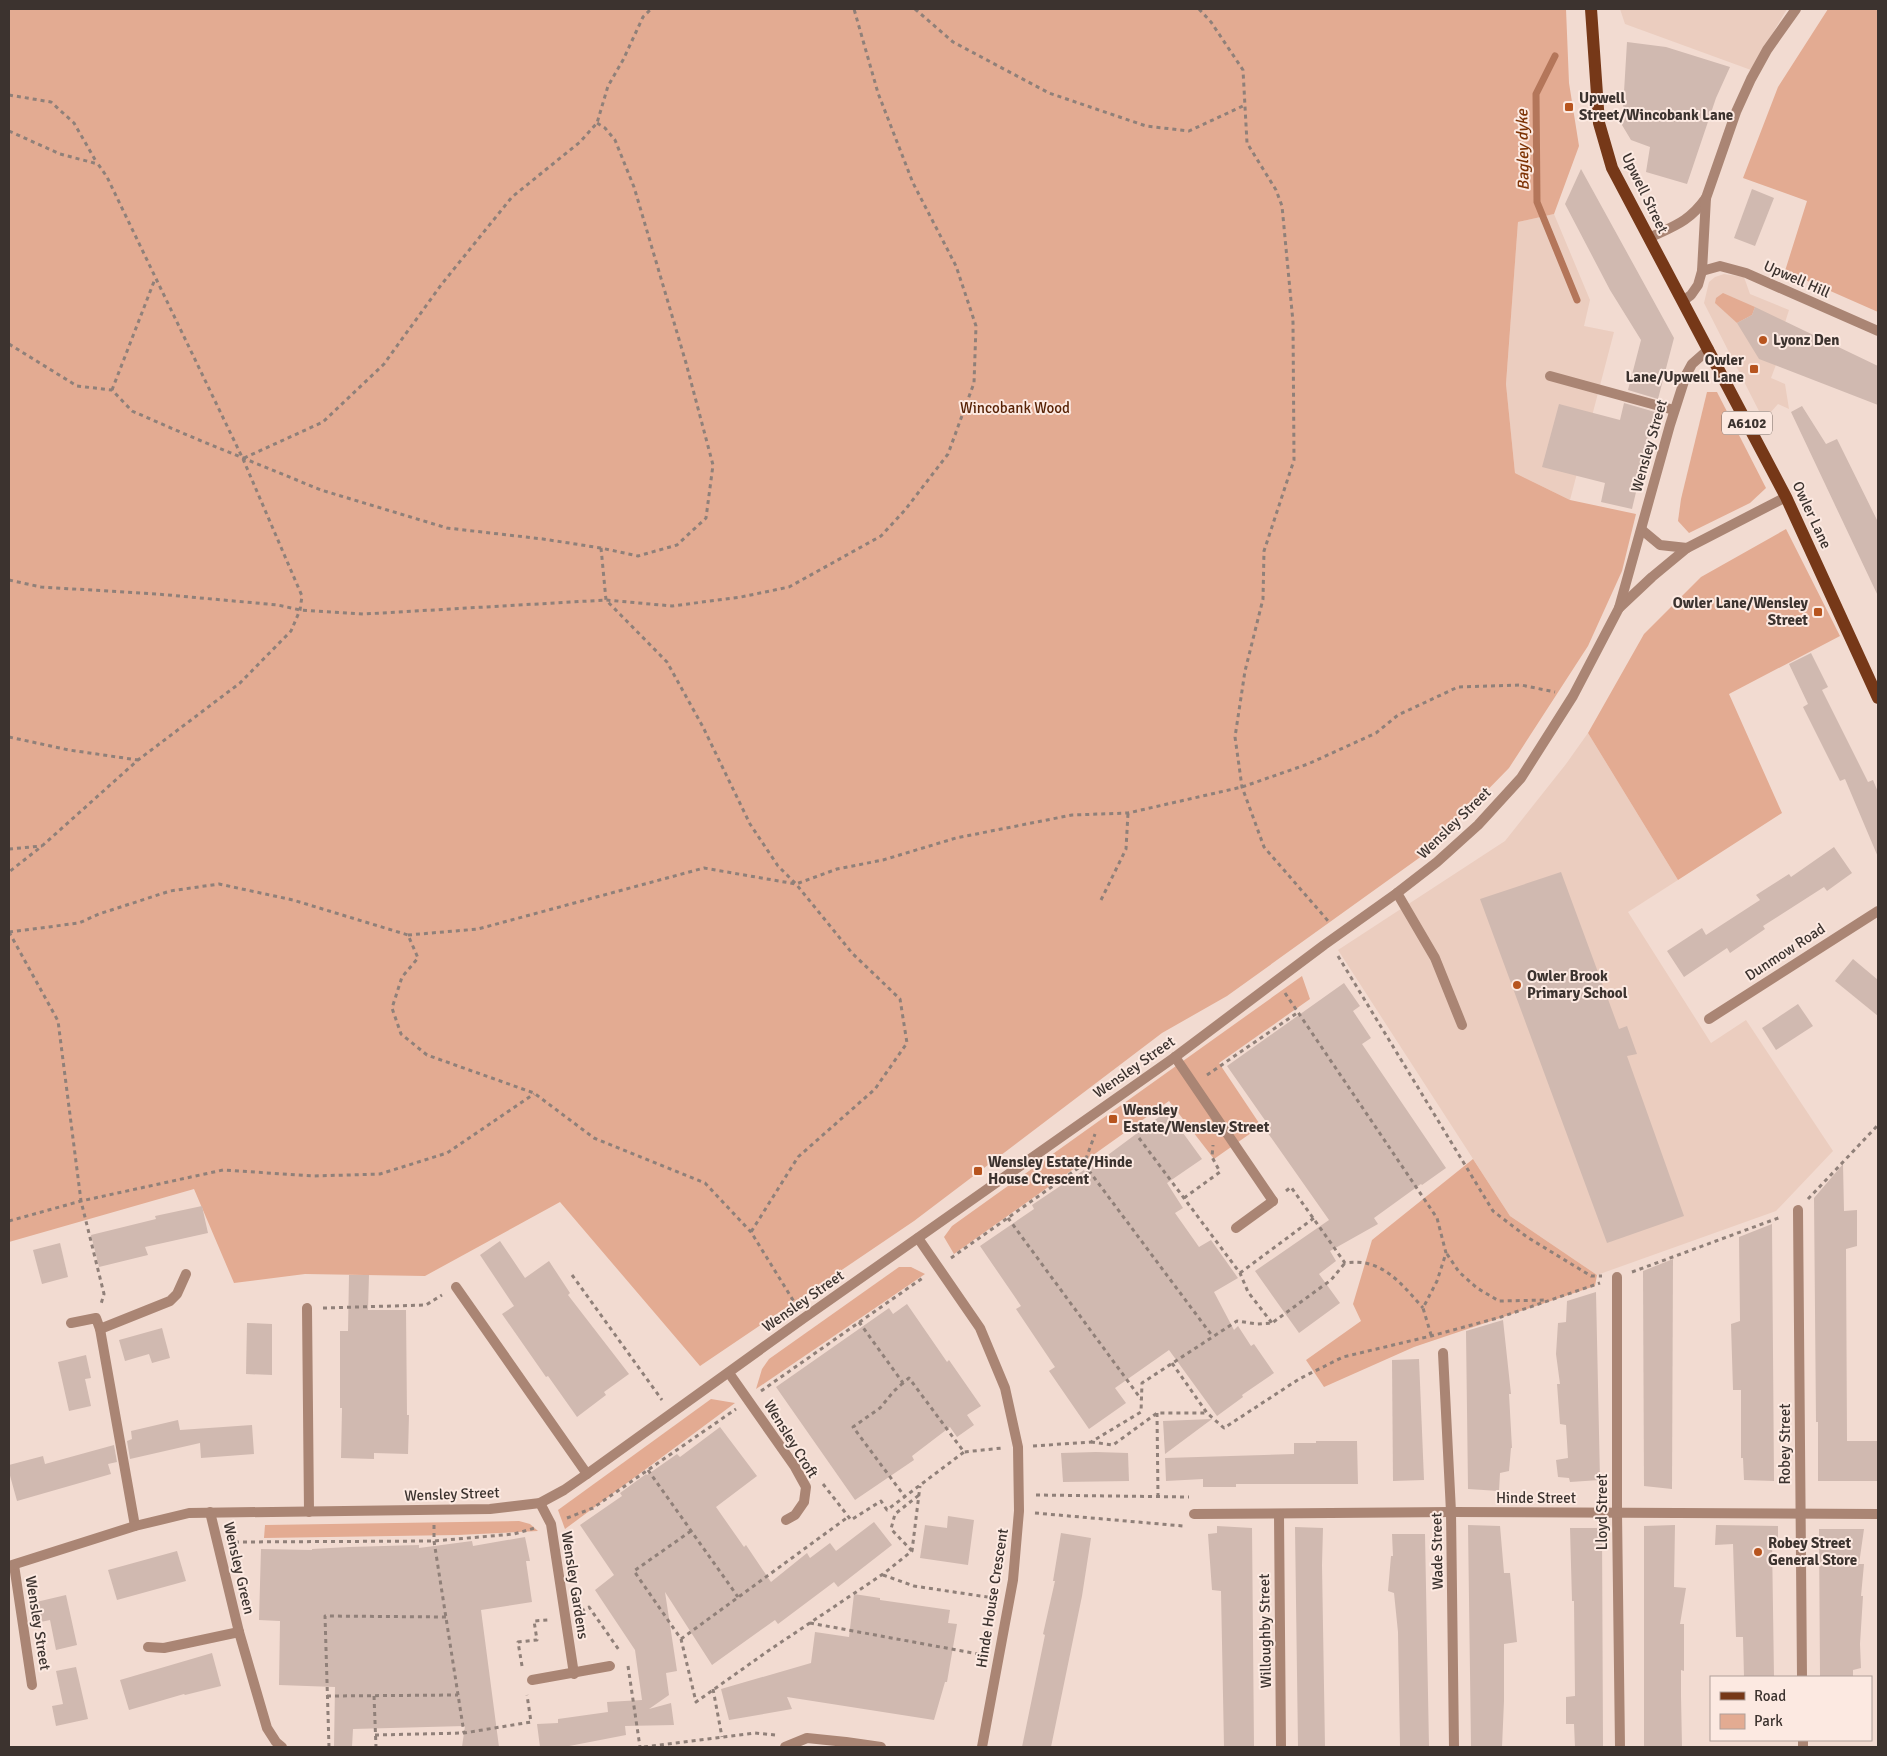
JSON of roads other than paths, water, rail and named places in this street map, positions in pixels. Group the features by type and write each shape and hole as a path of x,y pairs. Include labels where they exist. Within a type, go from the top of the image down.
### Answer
{"main road":[{"name":"Upwell Street","path":"1591,9 1599,123 1612,168 1709,349"},
{"name":"Owler Lane","path":"1709,349 1786,497 1878,698"}],"street":[{"path":"1649,238 1686,220 1697,211 1706,198 1736,112 1751,79 1767,50 1796,9"},
{"path":"1683,301 1691,295 1698,285 1702,271 1706,198"},
{"name":"Upwell Hill","path":"1702,271 1720,266 1746,272 1878,331"},
{"name":"Wensley Street","path":"32,1686 11,1566 135,1526 189,1513 490,1509 540,1503 564,1490 587,1474 804,1318 1175,1057 1437,862 1471,832 1515,785 1573,696 1619,608 1674,410 1692,364 1709,349"},
{"path":"1550,376 1674,410"},
{"name":"Wensley Street","path":"1619,608 1687,548 1786,497"},
{"path":"1642,530 1660,545 1687,548"},
{"path":"1397,893 1435,958 1462,1025"},
{"name":"Dunmow Road","path":"1709,1019 1878,911"},
{"path":"1175,1057 1273,1201 1236,1228"},
{"name":"Robey Street","path":"1798,1210 1802,1676"},
{"name":"Hinde House Crescent","path":"918,1238 980,1328 1005,1388 1018,1447 1019,1511 1013,1580 982,1747"},
{"path":"100,1329 170,1302 177,1294 186,1274"},
{"name":"Lloyd Street","path":"1617,1277 1620,1747"},
{"path":"456,1287 587,1474"},
{"path":"307,1308 309,1512"},
{"path":"71,1323 96,1318 100,1329 135,1526"},
{"name":"Wade Street","path":"1443,1354 1451,1512 1454,1747"},
{"name":"Wensley Croft","path":"729,1373 795,1467 806,1487 804,1502 795,1515 786,1520"},
{"name":"Wensley Gardens","path":"540,1503 551,1524 574,1674"},
{"name":"Wensley Green","path":"210,1512 239,1632 267,1728 276,1742 282,1747"},
{"name":"Hinde Street","path":"1194,1514 1617,1512 1878,1514"},
{"name":"Willoughby Street","path":"1279,1515 1281,1747"},
{"name":"Wensley Green","path":"148,1647 164,1648 239,1632"},
{"path":"532,1680 574,1674 610,1666"},
{"path":"785,1747 807,1738 881,1747"}],"waterway":[{"name":"Bagley dyke","path":"1555,56 1536,94 1537,202 1577,300"}],"place":[{"name":"Upwell Street/Wincobank Lane","path":"1569,107"},
{"name":"Lyonz Den","path":"1763,340"},
{"name":"Owler Lane/Upwell Lane","path":"1754,369"},
{"name":"Owler Lane/Wensley Street","path":"1818,612"},
{"name":"Owler Brook Primary School","path":"1517,985"},
{"name":"Wensley Estate/Wensley Street","path":"1113,1119"},
{"name":"Wensley Estate/Hinde House Crescent","path":"978,1171"},
{"name":"Robey Street General Store","path":"1758,1552"}],"park label":[{"name":"Wincobank Wood","path":"1015,408"}]}
